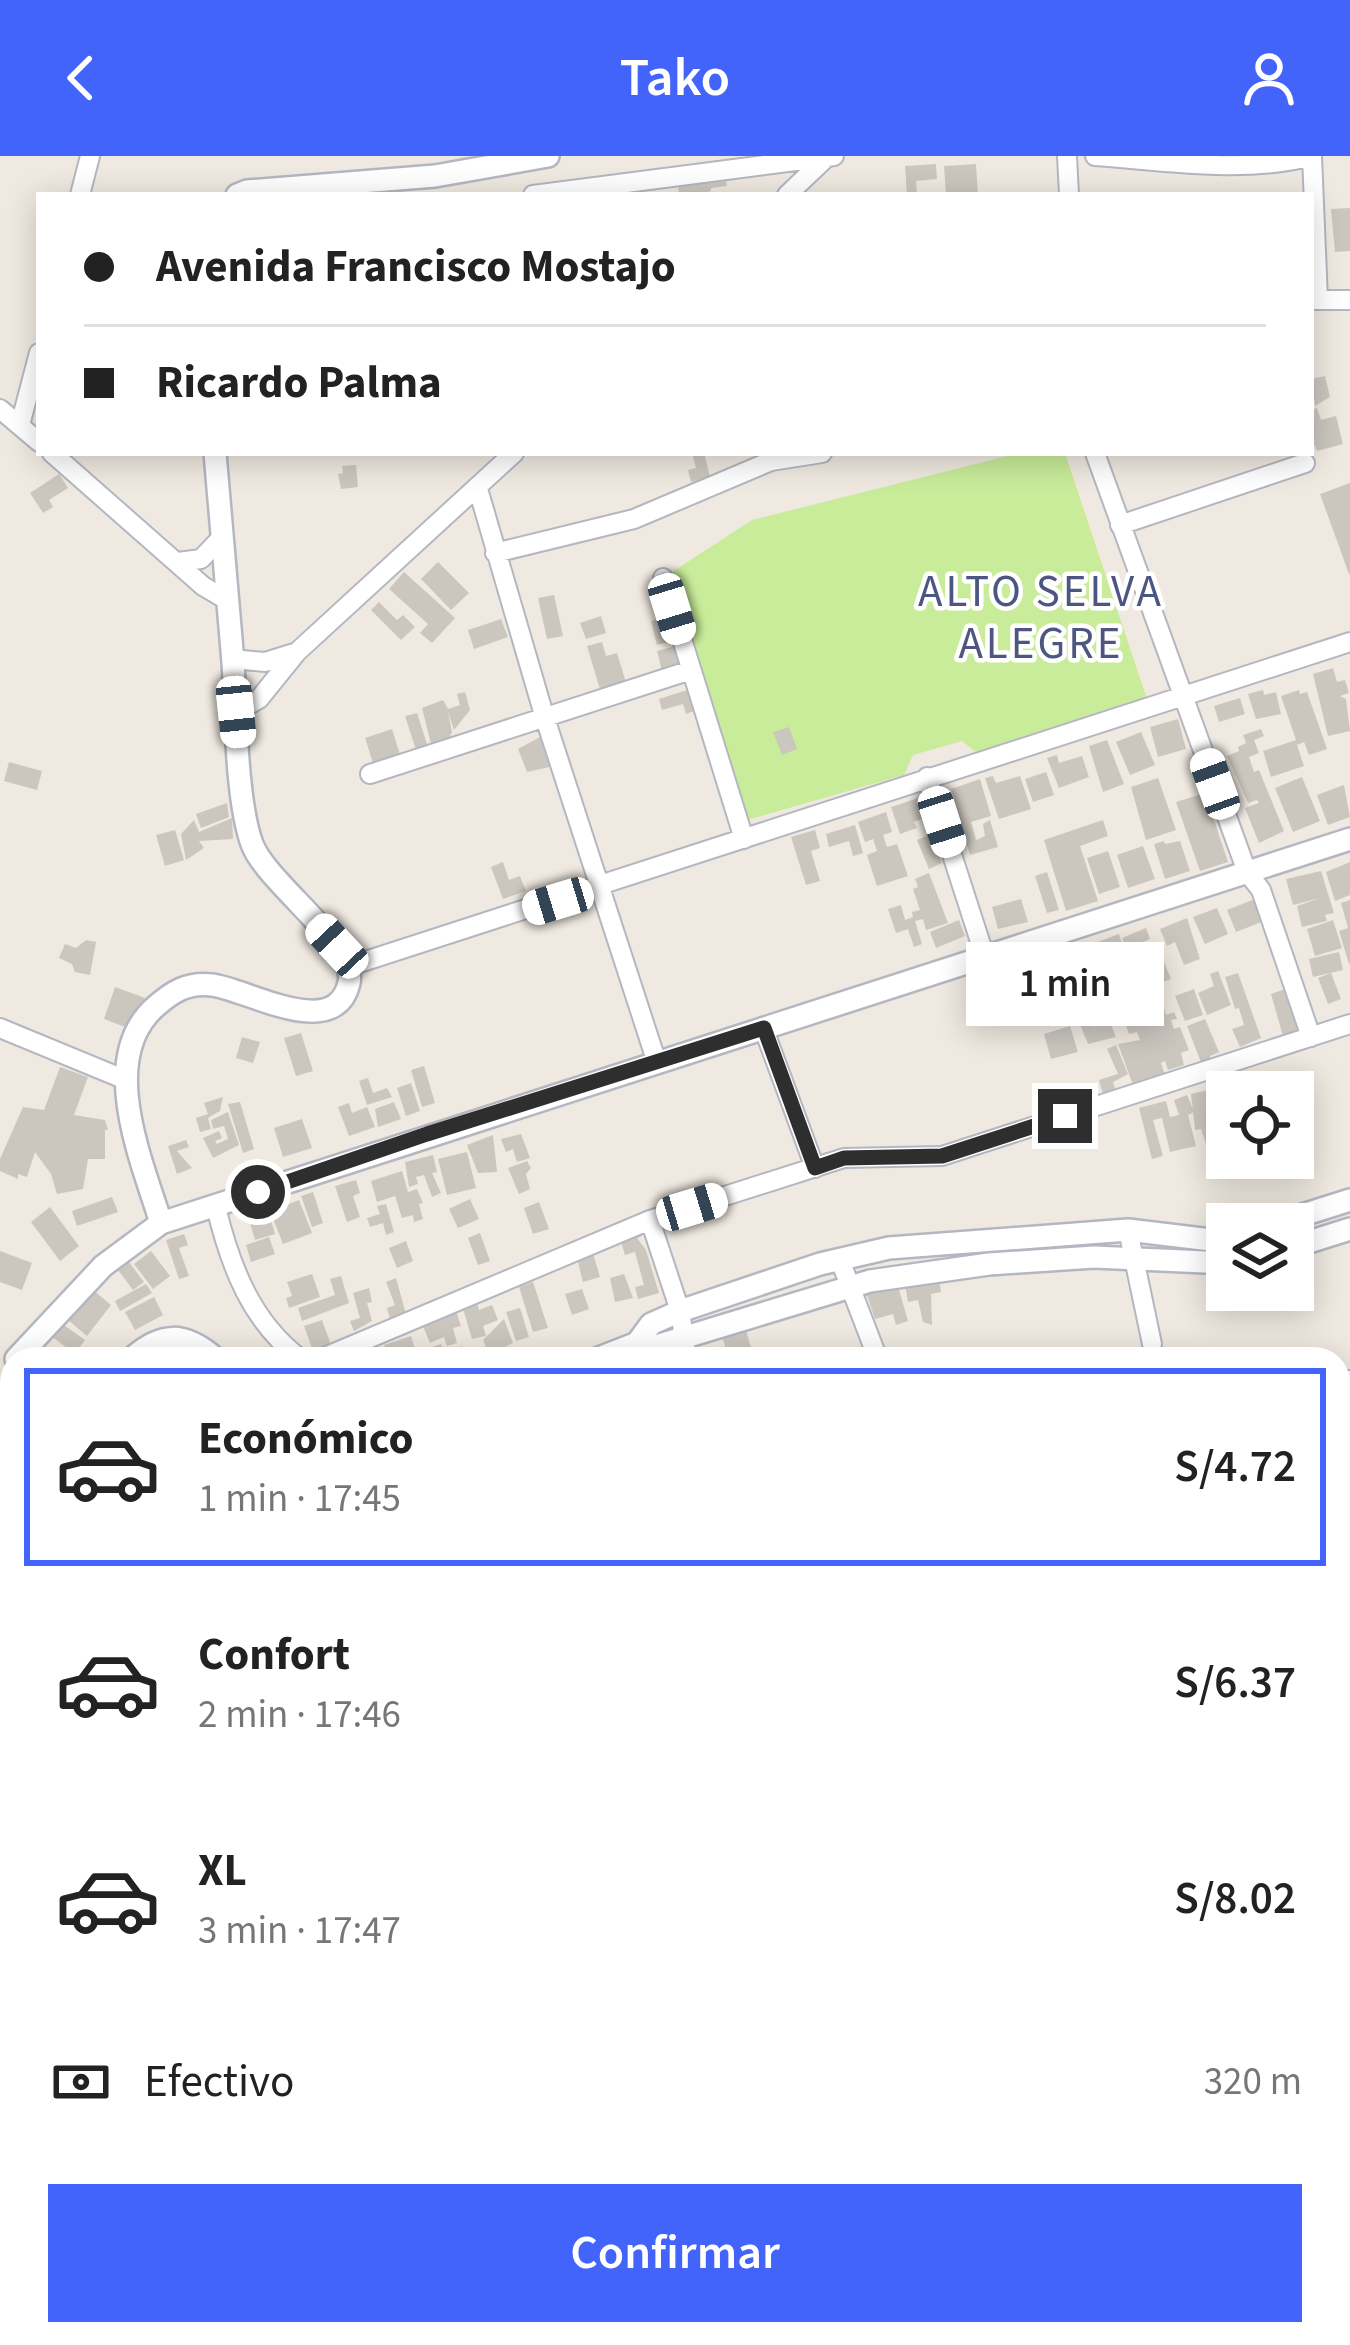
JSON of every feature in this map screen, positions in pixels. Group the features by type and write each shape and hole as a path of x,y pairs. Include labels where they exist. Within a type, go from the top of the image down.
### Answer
{"street":[{"path":"81,192 90,156"},
{"path":"244,192 435,176 548,156"},
{"path":"556,192 831,156"},
{"path":"790,192 831,156"},
{"path":"1067,156 1069,192"},
{"path":"1095,156 1252,164 1312,156 1312,192"},
{"path":"1314,300 1350,300"},
{"path":"20,425 36,364"},
{"path":"0,409 36,439"},
{"path":"55,456 213,594 225,599"},
{"path":"161,1223 138,1147 126,1080 131,1043 146,1016 176,988 211,985 302,1012 314,1011 342,999 350,982 350,966 270,874 253,846 225,599 215,456"},
{"path":"236,712 259,699 297,652 511,456"},
{"path":"495,553 634,519 771,461 803,456"},
{"path":"1096,456 1247,872 1261,890 1311,1037"},
{"path":"1120,525 1305,463"},
{"path":"478,489 544,715 657,1063"},
{"path":"178,562 201,559 222,537"},
{"path":"663,578 744,839"},
{"path":"350,966 1350,642"},
{"path":"232,659 266,662 297,652"},
{"path":"370,775 691,670"},
{"path":"927,777 985,957"},
{"path":"27,1347 103,1266 161,1223 1350,839"},
{"path":"348,1347 650,1220 844,1158 942,1156 1350,1024"},
{"path":"0,1028 126,1080"},
{"path":"764,1028 815,1168"},
{"path":"1314,1211 1350,1200"},
{"path":"216,1207 229,1260 243,1291 289,1347"},
{"path":"650,1220 680,1311 685,1347"},
{"path":"1314,1240 1350,1228"},
{"path":"637,1343 651,1324 680,1311 889,1248 1128,1230 1206,1239"},
{"path":"1128,1230 1151,1344"},
{"path":"688,1347 848,1286 989,1264 1132,1257 1206,1262"},
{"path":"840,1260 873,1347"},
{"path":"144,1347 165,1337 200,1347"},
{"path":"627,1347 637,1343 670,1347"}],"green space":[{"path":"1007,456 1066,456 1147,699 976,752 962,741 913,755 904,775 747,820 672,572 752,520"}],"building":[{"path":"936,164 937,179 916,181 917,192 907,192 905,166"},
{"path":"976,164 978,192 946,192 944,166"},
{"path":"726,181 727,186 679,192 678,184"},
{"path":"1350,208 1350,251 1335,252 1331,209"},
{"path":"1325,376 1330,397 1315,406 1314,399 1314,378"},
{"path":"1314,409 1321,420 1336,416 1343,444 1317,451"},
{"path":"693,456 705,456 710,477 691,482 688,470 696,468"},
{"path":"356,465 358,487 341,489 338,474 343,473 342,466"},
{"path":"59,474 68,488 49,500 53,507 43,513 30,493"},
{"path":"1350,483 1350,574 1349,574 1320,494"},
{"path":"438,562 469,593 451,610 421,579"},
{"path":"404,572 455,618 432,643 420,633 428,624 389,589"},
{"path":"554,595 563,636 547,639 538,598"},
{"path":"379,602 397,620 403,615 415,627 401,640 371,610"},
{"path":"601,616 606,633 586,639 580,623"},
{"path":"666,617 672,641 657,645 651,621"},
{"path":"501,619 508,637 474,649 468,630"},
{"path":"602,642 606,656 617,653 628,689 602,696 587,646"},
{"path":"679,645 684,665 662,671 657,651"},
{"path":"1333,668 1337,682 1345,680 1349,693 1340,696 1346,699 1350,731 1328,736 1313,674"},
{"path":"687,690 694,711 686,714 683,704 662,710 659,699"},
{"path":"1263,690 1264,695 1276,692 1281,714 1256,719 1248,694"},
{"path":"1299,690 1300,694 1307,692 1327,749 1309,755 1304,742 1297,745 1304,766 1271,777 1263,751 1296,740 1281,696"},
{"path":"465,692 470,710 454,730 448,712 449,738 431,744 422,708 443,700 448,709 460,705 457,694"},
{"path":"1240,698 1245,714 1219,722 1214,706"},
{"path":"417,713 428,747 416,750 405,716"},
{"path":"1178,719 1186,749 1158,757 1150,727"},
{"path":"789,727 797,749 782,755 773,732"},
{"path":"392,729 401,758 374,766 365,738"},
{"path":"1261,729 1264,736 1254,740 1259,753 1249,757 1284,831 1259,843 1245,808 1259,803 1248,803 1227,756 1246,743 1243,735"},
{"path":"1141,732 1155,765 1130,775 1116,742"},
{"path":"542,736 554,766 527,772 518,749"},
{"path":"1107,740 1124,784 1103,792 1089,746"},
{"path":"1057,755 1059,763 1082,756 1089,777 1059,788 1047,758"},
{"path":"9,762 42,771 37,790 4,781"},
{"path":"1046,772 1054,795 1033,802 1025,779"},
{"path":"993,776 996,783 1020,776 1031,809 999,819 985,778"},
{"path":"1302,777 1320,821 1293,832 1275,788"},
{"path":"1158,778 1176,830 1146,840 1131,787"},
{"path":"980,779 991,816 971,822 976,840 985,836 983,824 990,820 998,847 970,855 951,789"},
{"path":"1344,785 1350,817 1328,825 1317,795"},
{"path":"1205,793 1228,862 1200,871 1176,802"},
{"path":"921,797 928,817 914,822 917,828 900,834 891,807"},
{"path":"227,803 229,817 201,828 196,814"},
{"path":"886,812 892,832 883,835 887,847 897,844 908,876 877,886 867,855 877,851 873,839 865,842 858,822"},
{"path":"232,818 233,839 199,841 204,848 186,860 181,834 194,820 199,832"},
{"path":"1103,820 1108,836 1080,846 1098,901 1066,911 1044,840"},
{"path":"855,825 863,853 853,856 849,841 829,847 826,834"},
{"path":"175,830 184,860 165,866 156,835"},
{"path":"815,830 820,848 811,851 820,881 806,885 791,837"},
{"path":"930,834 942,863 929,869 917,840"},
{"path":"1180,841 1190,871 1165,879 1154,844"},
{"path":"1143,846 1155,879 1128,888 1117,855"},
{"path":"1108,851 1120,887 1099,894 1087,858"},
{"path":"503,862 509,880 520,876 526,891 503,899 491,867"},
{"path":"1350,862 1350,895 1335,901 1326,872"},
{"path":"1321,871 1334,913 1325,915 1327,921 1302,927 1297,906 1320,898 1293,905 1286,879"},
{"path":"1047,872 1059,910 1047,913 1035,876"},
{"path":"929,873 948,923 926,930 923,919 915,921 922,944 914,947 908,929 896,933 888,909 901,905 905,920 913,917 912,912 920,910 915,879"},
{"path":"1021,899 1028,922 998,929 992,907"},
{"path":"1255,899 1264,921 1236,932 1227,910"},
{"path":"1350,900 1349,964 1339,931 1348,928 1341,903"},
{"path":"1217,908 1228,934 1205,944 1193,917"},
{"path":"1187,918 1200,959 1184,965 1175,942 1167,946 1160,929"},
{"path":"959,920 965,936 936,948 930,932"},
{"path":"1333,920 1342,948 1315,956 1307,929"},
{"path":"1146,928 1150,939 1136,945 1144,965 1135,969 1122,938"},
{"path":"1119,934 1132,975 1149,969 1157,991 1143,996 1145,1002 1161,997 1166,1015 1174,1012 1174,1029 1180,1027 1189,1050 1181,1053 1184,1065 1168,1070 1165,1061 1161,1063 1165,1075 1133,1085 1118,1044 1140,1040 1137,1032 1129,1034 1124,1020 1113,1024 1110,1015 1094,1020 1084,988 1098,983 1097,979 1090,981 1087,974 1077,978 1068,953"},
{"path":"86,940 96,942 90,975 75,972 72,964 59,958 65,944 76,948"},
{"path":"1156,942 1171,979 1161,983 1146,947"},
{"path":"1339,952 1343,970 1313,977 1309,959"},
{"path":"1053,953 1057,965 1068,961 1093,1027 1109,1020 1116,1037 1088,1044 1061,978 1066,997 1044,1004 1039,991 1035,992 1027,969"},
{"path":"1020,971 1036,1019 1027,1023 1013,988 1007,990 1003,977"},
{"path":"1218,971 1231,1005 1207,1015 1198,993 1214,986 1210,974"},
{"path":"1238,973 1261,1038 1240,1047 1232,1029 1244,1025 1225,977"},
{"path":"1331,973 1341,999 1328,1004 1318,978"},
{"path":"1000,974 1009,1004 1000,1007 994,987 985,989 982,980"},
{"path":"115,987 145,998 133,1030 104,1019"},
{"path":"1288,988 1301,1031 1283,1036 1271,994"},
{"path":"1194,989 1203,1015 1185,1021 1175,996"},
{"path":"1205,1019 1219,1052 1210,1056 1211,1063 1202,1065 1187,1026"},
{"path":"1070,1026 1078,1052 1051,1059 1044,1034"},
{"path":"301,1033 313,1071 296,1076 284,1038"},
{"path":"242,1037 260,1042 253,1063 236,1058"},
{"path":"1116,1045 1128,1074 1113,1082 1117,1095 1104,1098 1099,1080 1118,1074 1107,1049"},
{"path":"424,1066 435,1103 422,1107 411,1070"},
{"path":"60,1067 88,1077 74,1115 105,1120 108,1130 105,1159 88,1159 83,1189 57,1194 51,1174 35,1152 27,1177 18,1174 18,1179 0,1171 0,1159 23,1107 44,1110"},
{"path":"368,1078 373,1093 387,1088 392,1097 367,1105 359,1081"},
{"path":"411,1083 420,1111 406,1116 397,1088"},
{"path":"1206,1091 1206,1144 1201,1129 1195,1130 1191,1094"},
{"path":"1187,1095 1194,1112 1188,1115 1196,1146 1170,1152 1162,1118 1153,1120 1163,1156 1152,1159 1139,1108 1166,1101 1170,1117 1179,1115 1174,1100"},
{"path":"223,1097 220,1111 208,1118 211,1129 200,1132 196,1118 208,1114 204,1103"},
{"path":"240,1102 254,1149 243,1153 228,1104"},
{"path":"394,1102 401,1119 378,1127 375,1109"},
{"path":"349,1103 352,1113 367,1107 375,1127 349,1136 338,1107"},
{"path":"228,1112 239,1145 213,1158 203,1138 219,1131 222,1138 217,1144 228,1139 224,1126 213,1129 211,1120"},
{"path":"302,1119 312,1148 283,1157 274,1128"},
{"path":"521,1134 530,1158 517,1162 513,1149 506,1152 501,1139"},
{"path":"493,1135 497,1172 478,1173 467,1145"},
{"path":"186,1140 189,1147 177,1151 192,1168 177,1174 168,1146"},
{"path":"467,1152 476,1188 447,1195 438,1159"},
{"path":"433,1155 437,1172 432,1173 441,1193 432,1197 424,1175 409,1187 405,1162"},
{"path":"527,1161 530,1189 519,1194 508,1168"},
{"path":"402,1171 408,1192 417,1189 423,1203 419,1204 423,1219 414,1222 413,1215 402,1218 395,1196 377,1202 371,1181"},
{"path":"356,1180 360,1193 353,1196 360,1217 347,1222 335,1186"},
{"path":"313,1192 323,1223 312,1227 301,1196"},
{"path":"112,1197 118,1212 77,1226 72,1211"},
{"path":"470,1199 479,1219 458,1228 449,1209"},
{"path":"299,1200 312,1233 283,1244 270,1211"},
{"path":"539,1202 549,1229 533,1234 524,1208"},
{"path":"386,1204 394,1232 386,1235 383,1223 370,1227 367,1218 380,1214 377,1206"},
{"path":"50,1207 79,1246 60,1261 31,1222"},
{"path":"270,1217 275,1234 255,1240 250,1223"},
{"path":"641,1231 637,1238 646,1250 659,1293 638,1299 635,1287 644,1285 635,1252 625,1255 620,1238"},
{"path":"480,1233 490,1261 478,1265 468,1238"},
{"path":"184,1234 188,1245 179,1248 189,1276 179,1279 166,1240"},
{"path":"269,1237 275,1254 251,1262 246,1245"},
{"path":"406,1241 413,1261 397,1268 389,1248"},
{"path":"592,1250 600,1277 583,1282 576,1254"},
{"path":"0,1251 32,1263 22,1290 0,1282"},
{"path":"151,1251 170,1276 153,1289 134,1264"},
{"path":"126,1258 144,1282 133,1290 115,1266"},
{"path":"312,1274 320,1297 289,1308 286,1298 292,1296 287,1282"},
{"path":"624,1274 633,1298 615,1302 610,1278"},
{"path":"341,1276 349,1303 302,1321 298,1308 335,1295 330,1279"},
{"path":"396,1278 406,1314 390,1319 387,1308 395,1305 386,1282"},
{"path":"939,1279 941,1292 931,1294 932,1325 923,1322 918,1300 908,1302 905,1284"},
{"path":"533,1282 548,1328 533,1332 519,1287"},
{"path":"146,1284 152,1293 120,1311 115,1301"},
{"path":"898,1286 908,1321 896,1325 893,1314 875,1319 867,1295"},
{"path":"369,1288 372,1321 354,1331 350,1321 360,1318 353,1293"},
{"path":"582,1289 589,1309 572,1315 565,1294"},
{"path":"93,1290 111,1305 87,1336 68,1320"},
{"path":"154,1297 163,1315 135,1330 125,1312"},
{"path":"476,1298 479,1310 492,1305 498,1320 483,1326 486,1336 472,1339 461,1302"},
{"path":"520,1308 529,1337 516,1341 506,1312"},
{"path":"456,1311 461,1326 453,1328 457,1343 447,1346 444,1337 430,1343 423,1326"},
{"path":"504,1319 513,1343 486,1347 483,1340"},
{"path":"57,1320 85,1340 80,1347 66,1347 47,1333"},
{"path":"322,1320 331,1345 312,1347 304,1326"},
{"path":"745,1326 751,1347 725,1347 722,1336"},
{"path":"411,1336 414,1347 385,1347"}],"district":[{"name":"ALTO SELVA ALEGRE","path":"1041,618"}],"route":[{"path":"258,1192 764,1028 815,1168 844,1158 942,1156 1065,1116"}]}
